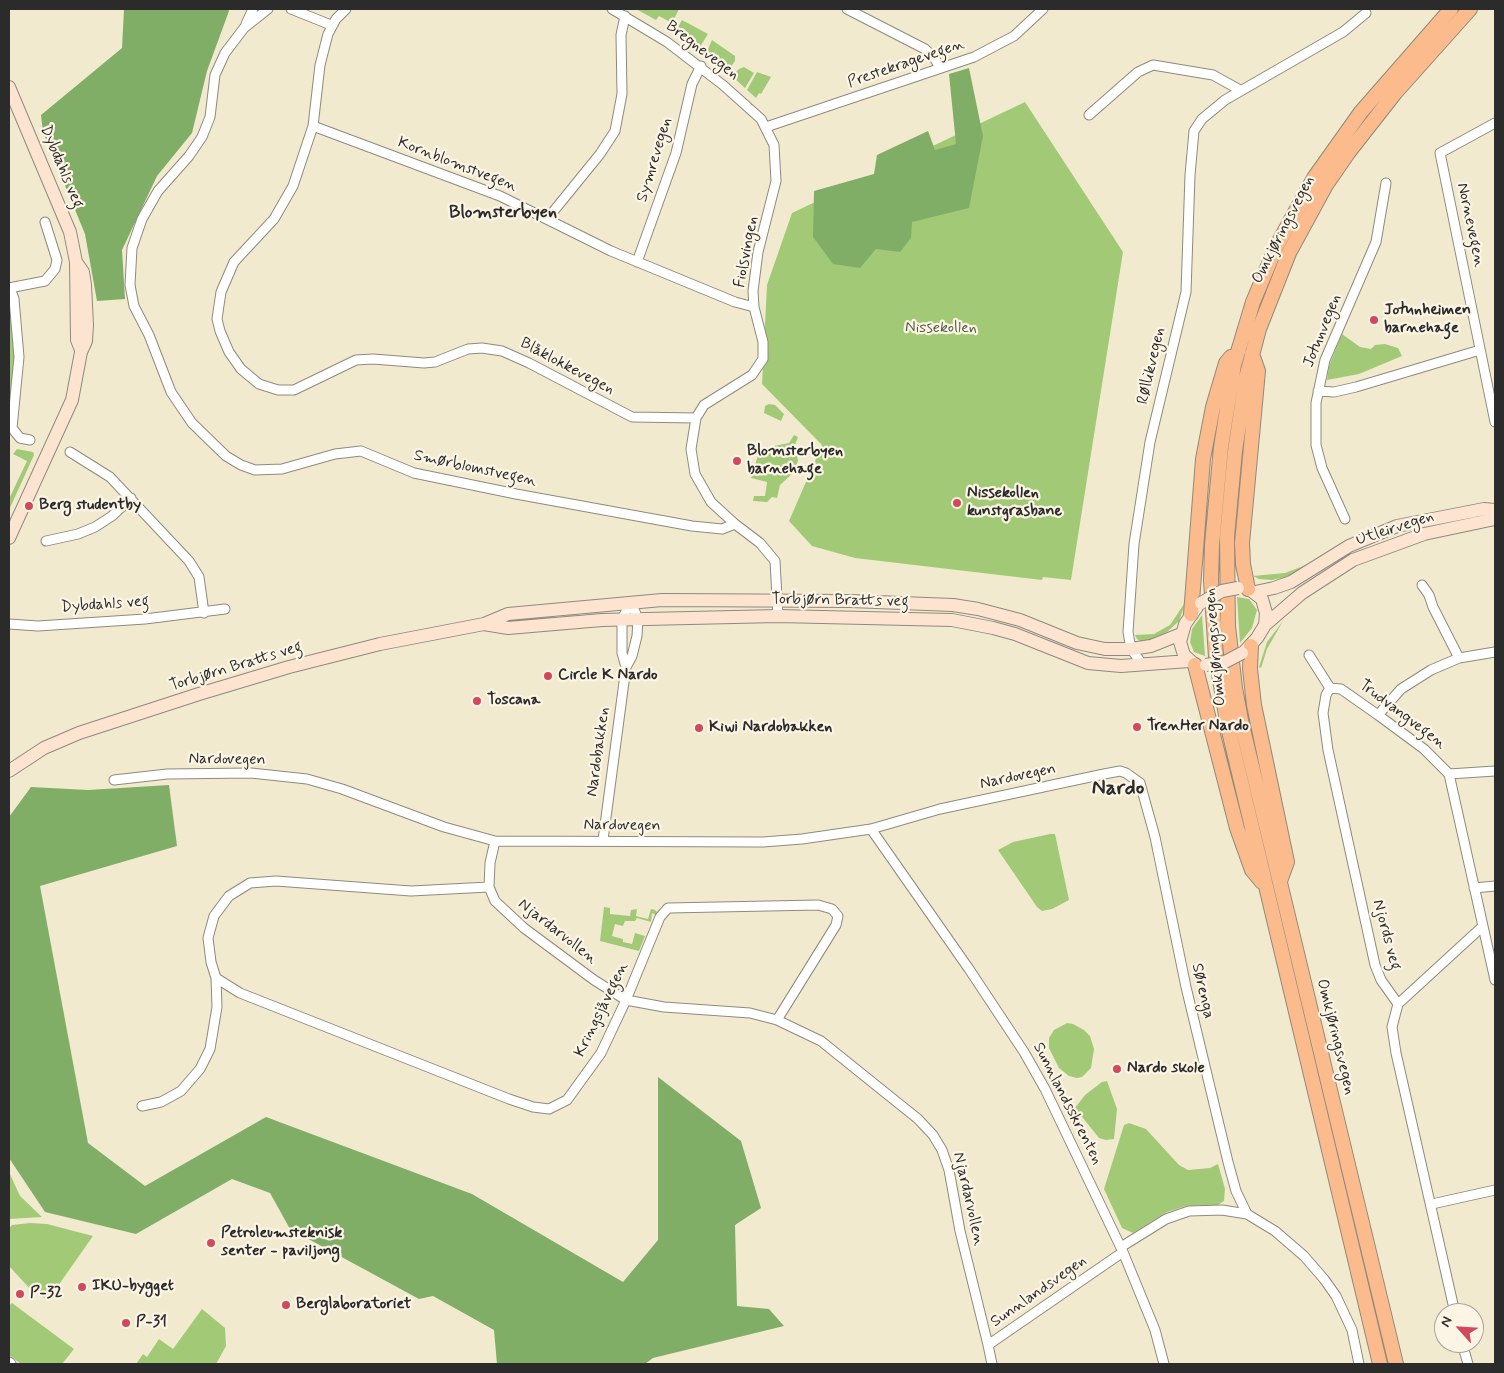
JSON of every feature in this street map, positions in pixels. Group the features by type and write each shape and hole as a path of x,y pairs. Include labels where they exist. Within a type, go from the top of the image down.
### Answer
{"highway":[{"name":"Omkjøringsvegen","path":"1380,1364 1220,690 1212,612 1211,581 1215,495 1227,403 1238,350 1253,302 1276,247 1314,178 1383,84 1451,9"},
{"name":"Omkjøringsvegen","path":"1396,1364 1242,725 1235,688 1228,626 1227,552 1230,497 1241,406 1252,353 1271,296 1286,260 1326,185 1372,121 1470,9"},
{"path":"1191,614 1200,489 1208,429 1226,363 1238,350"},
{"path":"1247,589 1242,543 1258,371 1252,353"},
{"path":"1246,650 1254,705 1287,862 1280,882"},
{"path":"1197,664 1237,828 1252,870 1265,886"}],"main road":[{"name":"Dybdahls veg","path":"9,86 64,215 76,262 77,340 81,352 72,400 66,418 9,538"},
{"name":"Utleirvegen","path":"1247,589 1274,588 1290,582 1350,546 1397,526 1484,509 1495,510"},
{"name":"Utleirvegen","path":"1265,625 1302,593 1353,560 1424,534 1495,519"},
{"path":"1247,589 1265,605 1265,625 1246,650 1225,662 1197,664 1181,649 1181,634 1191,614 1201,603 1222,591 1247,589"},
{"name":"Torbjørn Bratts veg","path":"9,771 44,748 79,732 199,694 289,667 380,644 484,624 508,614 631,602 778,599 962,607 1020,620 1091,647 1131,649 1151,646 1181,634"},
{"name":"Torbjørn Bratts veg","path":"484,624 508,628 622,619 778,616 952,620 1015,634 1088,663 1121,666 1197,664"}],"street":[{"name":"Smørblomstvegen","path":"253,9 244,28 219,64 213,85 210,117 202,137 151,203 136,233 130,265 130,285 134,306 152,341 171,392 184,413 202,435 230,459 255,470 282,469 340,453 361,451 414,473 516,494 692,526 722,529 735,524"},
{"name":"Smørblomstvegen","path":"244,28 268,9"},
{"path":"292,9 332,26"},
{"name":"Blåklokkevegen","path":"346,9 332,26 320,65 313,126 288,198 274,219 234,262 220,292 218,319 224,341 234,359 252,380 278,390 294,390 356,360 372,359 424,364 435,362 468,349 482,348 502,351 523,360 632,416 696,418"},
{"name":"Bregnevegen","path":"612,9 701,66 754,112 766,127"},
{"path":"847,9 925,49 940,68"},
{"name":"Prestekragevegen","path":"766,127 974,57 1004,43 1027,25 1042,9"},
{"name":"Røllikvegen","path":"1131,649 1128,632 1134,544 1150,442 1186,292 1190,175 1194,132 1202,119 1240,90 1343,32 1366,13"},
{"path":"548,218 600,154 615,131 622,94 621,35 625,16"},
{"name":"Symrevegen","path":"637,262 676,153 692,84 701,66"},
{"path":"1089,115 1138,72 1153,66 1213,75 1240,90"},
{"name":"Nornevegen","path":"1495,123 1440,153 1495,422"},
{"name":"Kornblomstvegen","path":"313,126 500,196 637,262 735,302 754,307"},
{"name":"Fiolsvingen","path":"696,418 704,405 746,380 761,364 764,349 754,307 756,266 776,181 776,157 766,127"},
{"name":"Jotunvegen","path":"1346,519 1327,482 1316,445 1318,391 1325,360 1376,242 1386,183"},
{"path":"30,440 20,438 12,428 19,358 14,299 10,288 45,281 55,269 56,260 45,222"},
{"path":"1318,391 1334,392 1356,387 1480,350"},
{"path":"696,418 691,449 697,479 711,502 760,543 773,557 777,570 778,616"},
{"path":"70,452 110,477 196,570 202,587 204,613"},
{"path":"46,541 78,534 95,527 112,516 131,498"},
{"path":"1422,585 1429,594 1433,607 1459,658"},
{"path":"631,602 638,619"},
{"name":"Nardobakken","path":"626,667 622,653 622,619 631,602"},
{"name":"Dybdahls veg","path":"9,624 38,626 204,613 225,609"},
{"name":"Nardobakken","path":"603,840 626,667 632,656 638,619"},
{"path":"1131,649 1143,665"},
{"path":"1378,715 1394,696 1408,684 1431,670 1459,658 1495,652"},
{"path":"1309,655 1330,688"},
{"name":"Trudvangvegen","path":"1330,688 1341,689 1378,715 1424,749 1450,774 1495,980"},
{"name":"Njords veg","path":"1330,688 1326,695 1323,713 1327,744 1375,965 1381,980 1398,1004"},
{"name":"Nardovegen","path":"114,780 167,774 251,773 306,779 342,789 444,826 495,841 763,842 802,839 870,828 940,809 1120,771 1132,776"},
{"path":"1450,774 1495,771"},
{"name":"Sørenga","path":"1132,776 1140,783 1155,837 1186,987 1228,1162 1236,1190 1247,1214"},
{"name":"Sunnlandsskrenten","path":"870,828 1024,1052 1045,1088 1122,1249 1155,1330 1164,1364"},
{"path":"142,1106 171,1098 190,1082 202,1065 212,1044 217,1019 216,978 211,962 208,938 214,916 229,896 250,883 276,881 411,891 489,887 490,862 495,841"},
{"path":"1474,888 1495,886"},
{"name":"Njardarvollen","path":"489,887 495,901 524,928 594,980 626,1000 664,1007 750,1013 777,1020 821,1041 918,1119 933,1135 942,1150 949,1170 960,1231 988,1345"},
{"name":"Kringsjåvegen","path":"216,978 240,993 509,1099 543,1109 555,1108 567,1100 601,1053 626,1000 660,917 668,908 818,905 832,909 838,916 836,925 777,1020"},
{"path":"1453,1303 1394,1042 1393,1019 1398,1004 1483,926"},
{"path":"1432,1204 1495,1190"},
{"name":"Sunnlandsvegen","path":"992,1364 988,1345 1166,1218 1189,1211 1222,1210 1247,1214 1275,1231 1304,1256 1324,1278 1336,1296 1352,1330 1359,1364"}],"green space":[{"path":"124,9 228,9 229,11 207,71 192,133 157,176 122,250 125,299 97,301 85,234 43,132 41,115 122,48"},
{"path":"636,9 679,9 672,23 659,16 656,20"},
{"path":"682,20 708,34 698,50 674,34"},
{"path":"712,40 735,56 735,61 728,71 725,72 705,56"},
{"path":"744,67 754,73 745,88 734,76 738,74 736,72 739,69"},
{"path":"969,68 983,136 969,208 912,222 911,238 900,252 876,249 860,268 833,264 813,237 814,191 874,174 877,155 928,131 935,150 956,144 949,74"},
{"path":"757,72 771,77 761,94 759,93 756,98 747,90"},
{"name":"Nissekollen","path":"1025,102 1123,252 1071,580 1043,577 1042,580 855,558 812,546 789,521 822,445 762,384 767,285 792,213"},
{"path":"9,298 12,303 16,360 9,424"},
{"path":"1342,334 1360,347 1371,349 1375,345 1385,344 1398,348 1402,356 1359,374 1327,380 1329,366"},
{"path":"769,404 775,405 784,414 781,421 764,413 765,406"},
{"path":"794,435 798,437 795,445 798,461 793,473 780,485 777,498 772,497 767,502 753,501 754,496 765,496 767,482 751,478 760,449 789,443"},
{"path":"17,449 33,452 34,455 9,510 9,499 27,461 13,454"},
{"path":"1306,565 1286,577 1272,580 1259,579 1253,576 1285,573"},
{"path":"1237,597 1249,599 1257,610 1252,628 1240,643"},
{"path":"1186,601 1179,621 1167,632 1150,641 1142,642 1137,639 1135,635 1154,634 1170,625"},
{"path":"1202,615 1205,656 1194,652 1190,642 1192,629"},
{"path":"1283,621 1267,649 1261,668 1259,667 1267,642"},
{"path":"169,785 177,846 40,886 88,1143 145,1186 266,1117 472,1194 623,1282 658,1240 658,1077 741,1141 761,1208 735,1225 737,1306 769,1309 784,1326 653,1358 645,1364 497,1364 494,1330 433,1296 419,1299 290,1229 270,1193 232,1179 136,1234 45,1212 9,1158 9,817 31,787 88,790"},
{"path":"1055,834 1069,900 1052,909 1042,911 1037,907 998,850 1013,842"},
{"path":"604,907 610,908 610,914 630,916 631,910 637,909 636,916 648,919 651,909 657,912 656,915 652,913 651,922 637,918 635,921 625,921 623,926 615,924 612,936 623,939 623,942 632,944 635,933 645,936 639,951 600,941"},
{"path":"1067,1023 1084,1030 1090,1036 1094,1049 1091,1068 1082,1077 1069,1076 1059,1068 1049,1048 1049,1038 1054,1030"},
{"path":"1107,1081 1117,1109 1114,1139 1106,1140 1099,1138 1075,1108 1085,1095 1102,1082"},
{"path":"1129,1123 1146,1129 1179,1165 1188,1170 1210,1168 1218,1164 1225,1189 1224,1201 1218,1205 1186,1206 1167,1212 1133,1233 1122,1228 1104,1189 1124,1125"},
{"path":"9,1172 20,1196 42,1217 9,1219"},
{"path":"47,1224 93,1236 48,1300 31,1290 9,1266 9,1228 12,1225"},
{"path":"12,1303 74,1349 62,1364 21,1364 9,1355 9,1306"},
{"path":"202,1309 225,1328 226,1346 216,1364 136,1364 143,1354 147,1357 159,1339 173,1349"}],"place":[{"name":"Jotunheimen barnehage","path":"1374,320"},
{"name":"Blomsterbyen barnehage","path":"737,461"},
{"name":"Nissekollen kunstgrasbane","path":"957,503"},
{"name":"Berg studentby","path":"29,506"},
{"name":"Circle K Nardo","path":"548,676"},
{"name":"Toscana","path":"477,701"},
{"name":"TrenHer Nardo","path":"1137,727"},
{"name":"Kiwi Nardobakken","path":"699,728"},
{"name":"Nardo skole","path":"1117,1069"},
{"name":"Petroleumsteknisk senter - paviljong","path":"211,1243"},
{"name":"IKU-bygget","path":"82,1287"},
{"name":"P-32","path":"20,1294"},
{"name":"Berglaboratoriet","path":"286,1305"},
{"name":"P-31","path":"126,1323"}],"district":[{"name":"Blomsterbyen","path":"503,213"},
{"name":"Nardo","path":"1118,790"}]}
